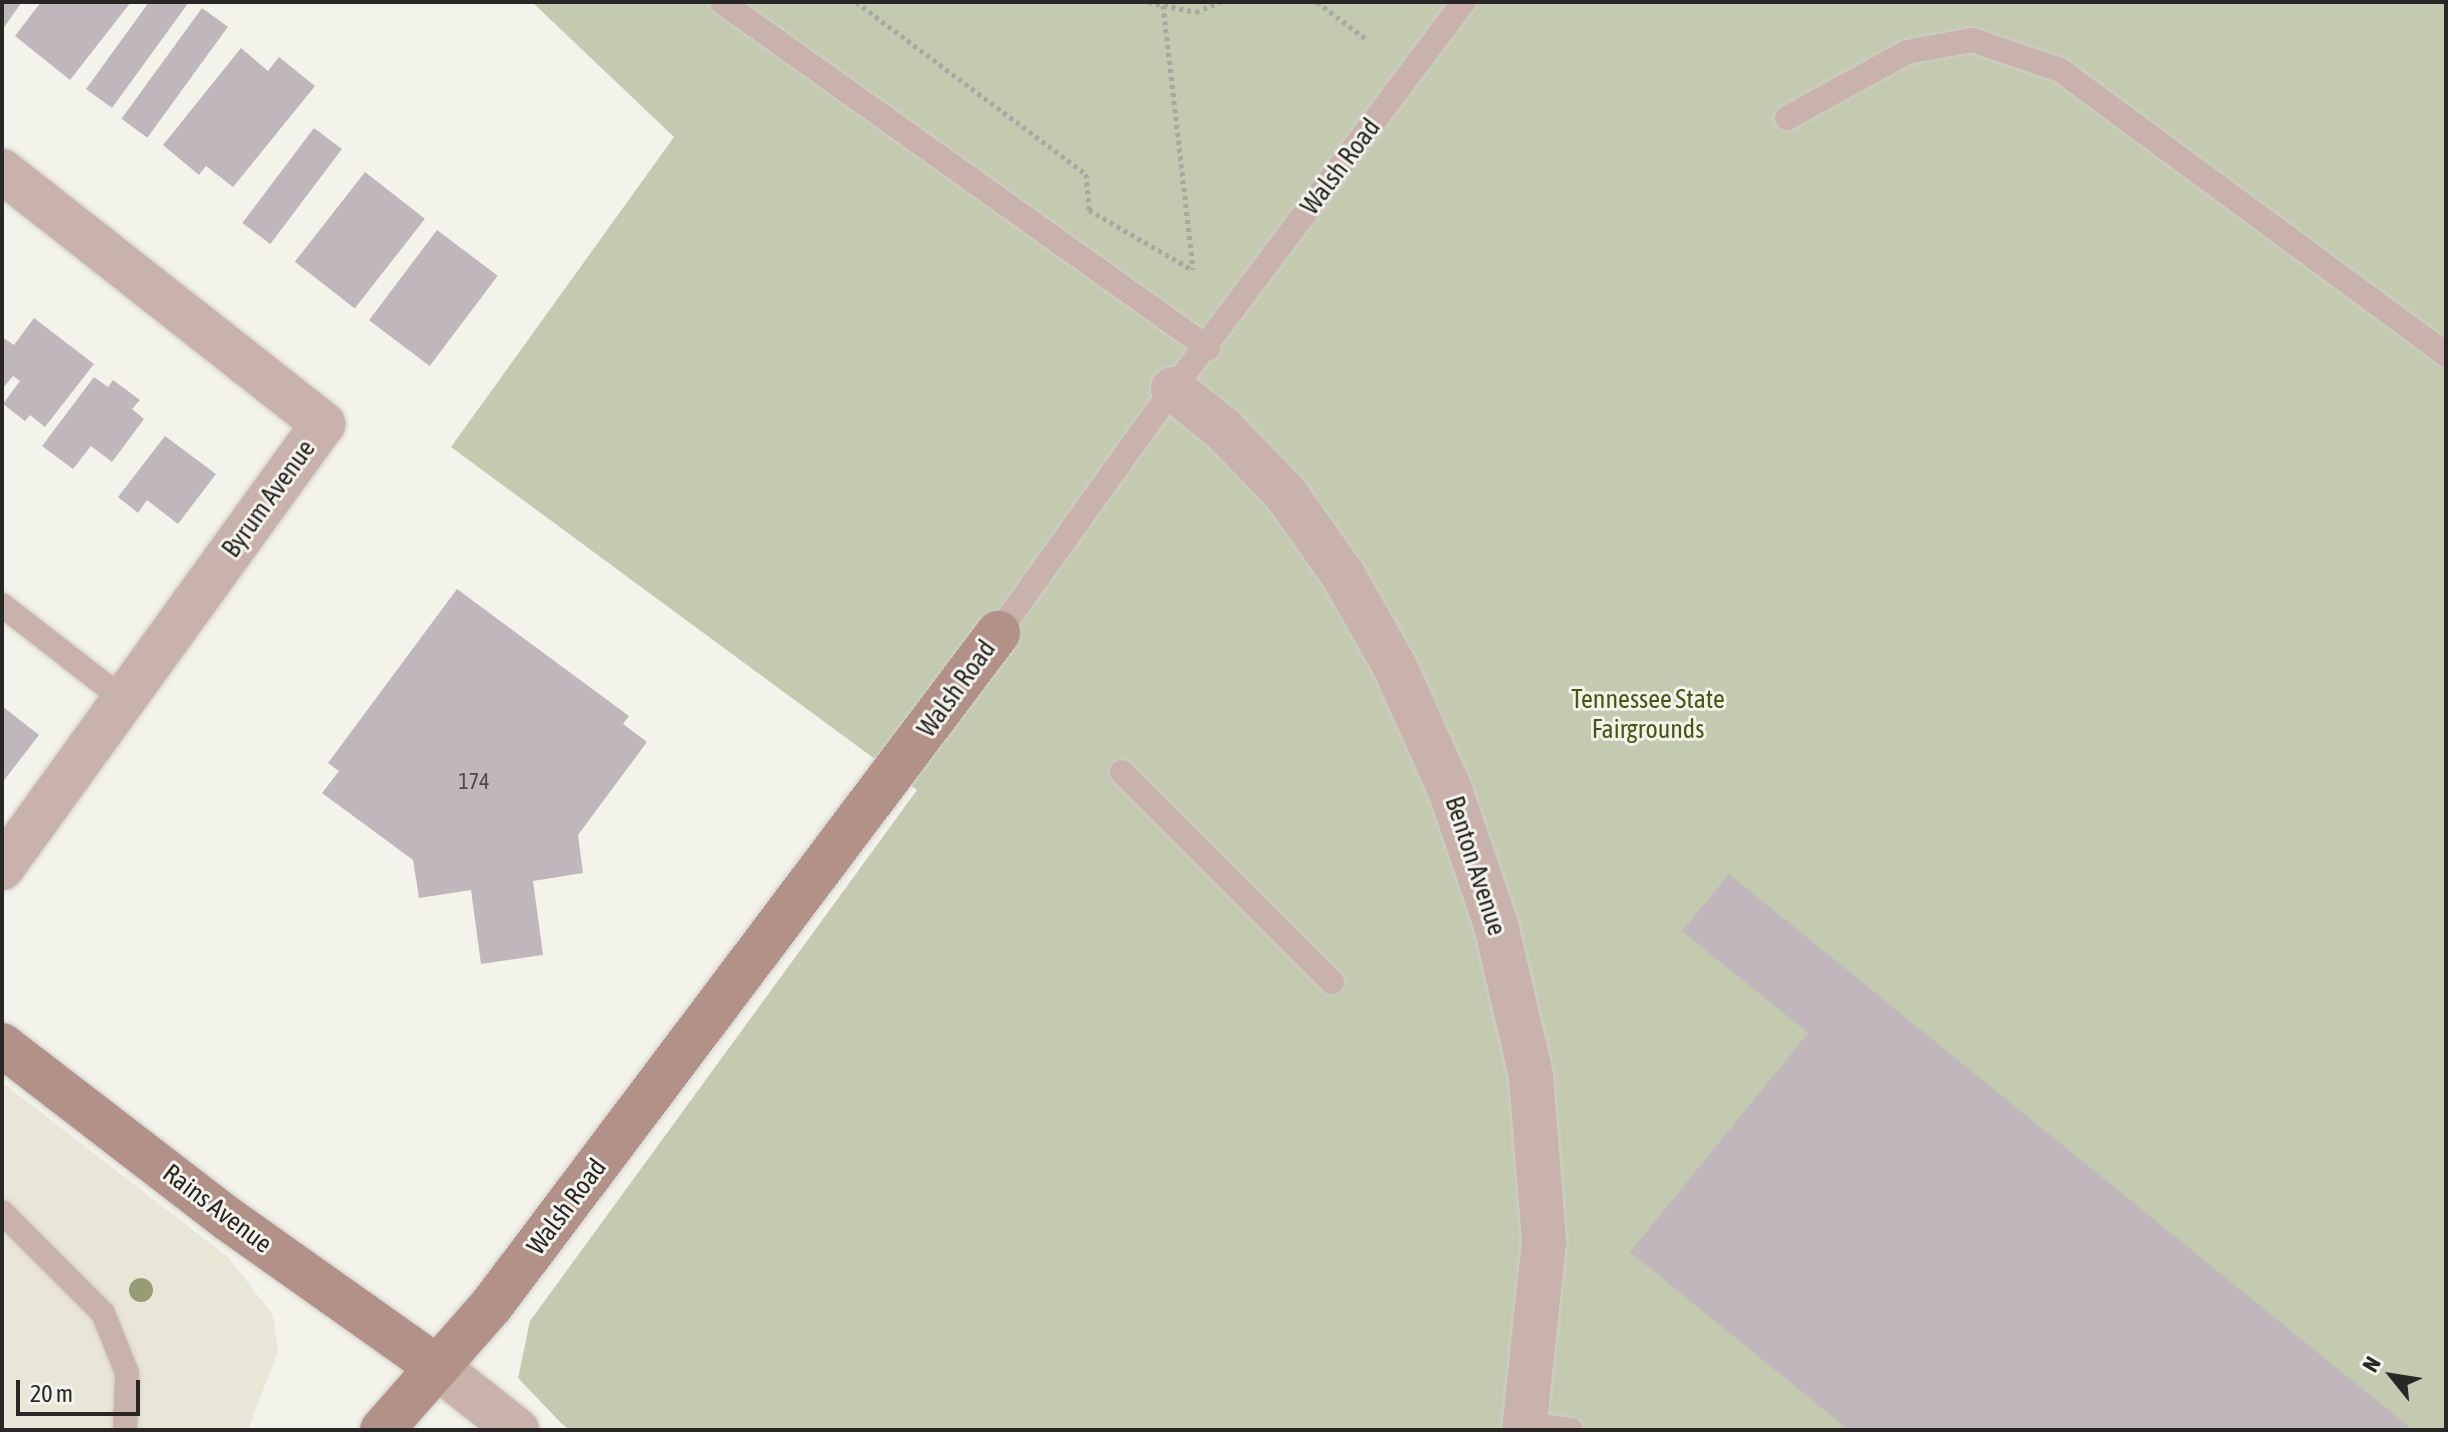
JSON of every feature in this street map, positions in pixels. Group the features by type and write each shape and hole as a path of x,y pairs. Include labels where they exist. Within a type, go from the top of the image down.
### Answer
{"main road":[{"name":"Walsh Road","path":"382,1430 491,1306 729,995 998,633"},
{"name":"Rains Avenue","path":"2,1045 228,1219 437,1367"}],"street":[{"name":"Byrum Avenue","path":"2,171 323,424 2,868"},
{"name":"Benton Avenue","path":"1173,389 1222,428 1285,493 1343,575 1395,667 1450,790 1496,925 1531,1076 1544,1241 1525,1427"},
{"path":"437,1367 517,1430"}],"lane":[{"path":"722,2 1208,348"},
{"name":"Walsh Road","path":"998,633 1173,389 1208,348 1464,2"},
{"path":"1787,118 1907,52 1972,40 2060,70 2446,355"},
{"path":"2,605 124,700"},
{"path":"1122,772 1332,982"},
{"path":"2,1212 103,1313 127,1373 125,1430"},
{"path":"1525,1427 1571,1430"}],"path":[{"path":"856,2 1086,174 1089,210 1193,270 1163,5"},
{"path":"1148,2 1196,12 1220,2"},
{"path":"1317,2 1366,39"}],"shaded area":[{"path":"2,1082 229,1258 273,1315 278,1351 248,1430 2,1430"}],"green space":[{"name":"Tennessee State Fairgrounds","path":"532,2 2446,2 2446,1430 570,1430 518,1378 530,1321 917,790 451,447 674,137"}],"building":[{"path":"2,2 22,2 2,30"},
{"path":"41,2 131,2 70,80 15,36"},
{"path":"149,2 189,2 112,108 86,89"},
{"path":"202,8 228,27 147,138 121,119"},
{"path":"241,48 268,71 279,57 315,86 233,187 206,166 199,175 163,145"},
{"path":"314,128 342,149 270,244 242,223"},
{"path":"365,172 425,219 355,309 295,262"},
{"path":"437,230 498,276 430,366 369,320"},
{"path":"34,318 94,364 45,427 30,415 25,421 3,404 20,381 13,376 2,389 2,337 14,345"},
{"path":"94,377 108,387 113,380 140,400 132,409 144,419 112,462 91,446 73,469 42,446"},
{"path":"165,436 216,474 178,524 147,500 138,513 118,497"},
{"path":"457,589 629,716 623,724 647,742 578,835 583,873 533,881 543,955 481,964 471,890 419,898 413,860 322,793 339,771 328,763"},
{"path":"2,706 39,735 2,783"},
{"path":"1729,874 2413,1430 1849,1430 1630,1252 1808,1033 1682,931"}]}
